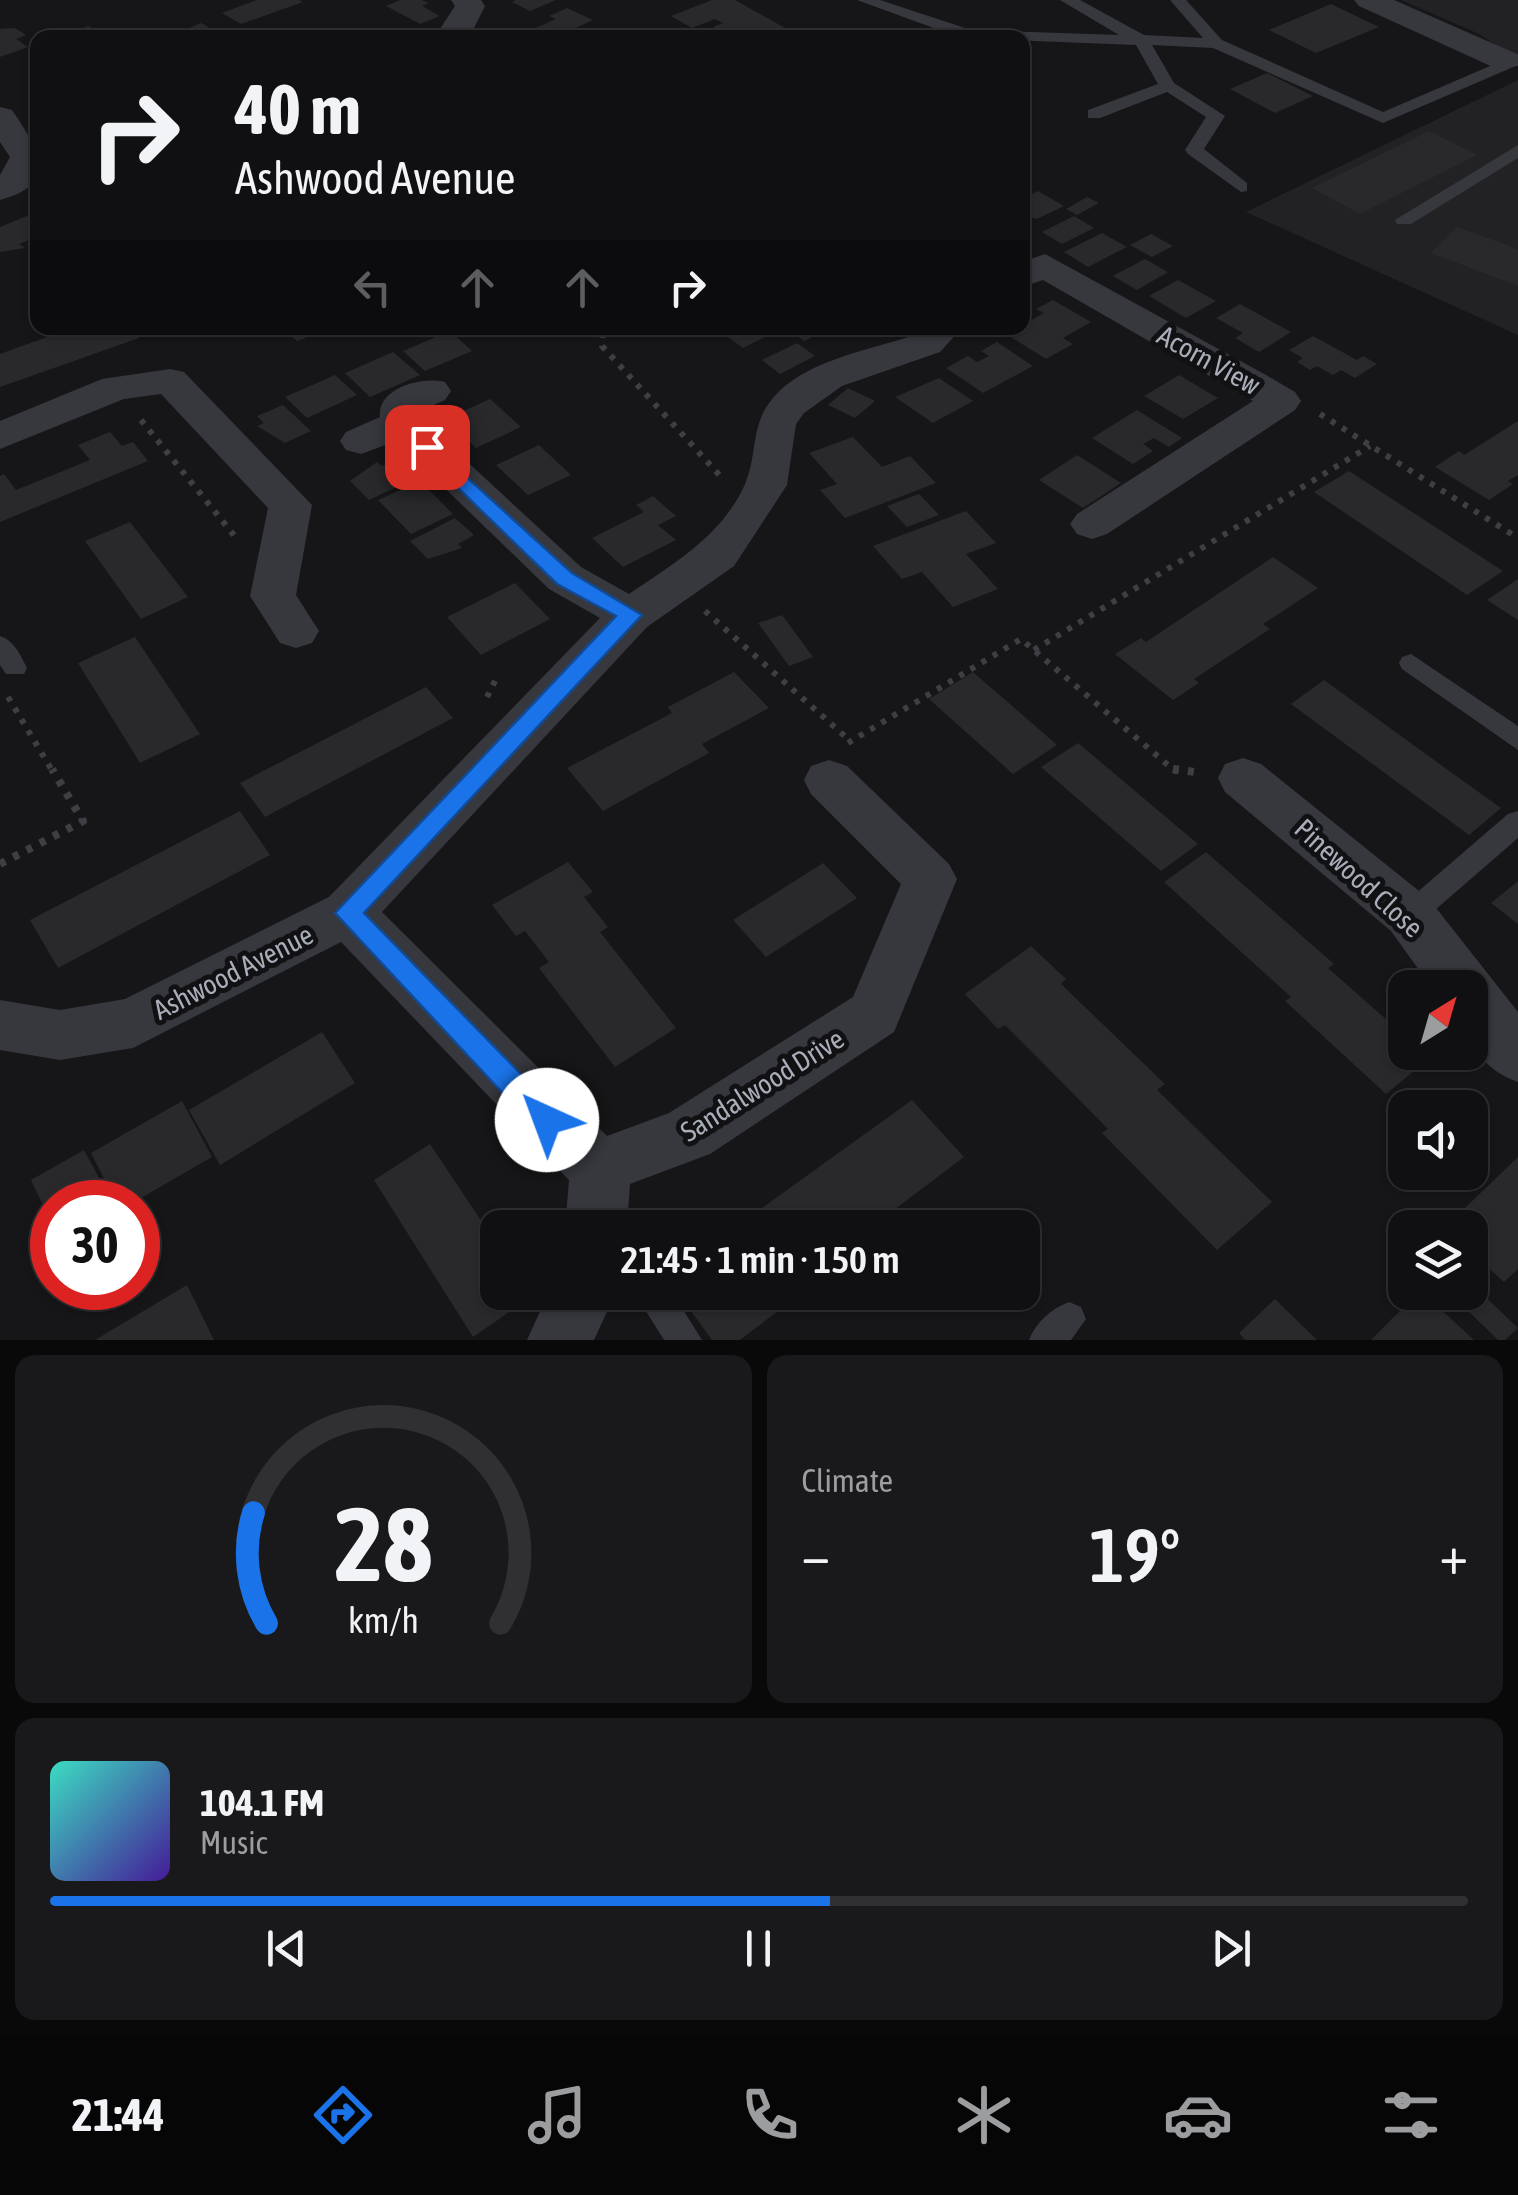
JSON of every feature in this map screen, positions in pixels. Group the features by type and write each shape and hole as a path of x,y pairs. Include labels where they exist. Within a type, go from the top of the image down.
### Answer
{"street":[{"path":"459,30 470,6 466,0"},
{"path":"1369,0 1514,66"},
{"path":"0,117 27,158 19,178 0,190"},
{"name":"Acorn View","path":"1030,264 1188,346 1282,401 1092,524"},
{"name":"Ashwood Avenue","path":"0,1026 60,1035 133,1023 348,913 630,615 718,554 766,485 776,424 789,404 828,377 935,336"},
{"path":"0,436 116,388 170,381 290,505 273,596 296,630"},
{"path":"431,391 399,405 402,423 565,578 630,615"},
{"path":"361,441 402,423"},
{"name":"Sandalwood Drive","path":"600,1167 690,1134 874,1014 930,880 839,760"},
{"name":"Pinewood Close","path":"1243,778 1410,915 1451,970"},
{"path":"348,913 572,1147 600,1167 597,1210"},
{"path":"1488,1017 1518,1056"},
{"path":"560,1340 575,1310"}],"lane":[{"path":"865,0 954,30"},
{"path":"1068,0 1140,40 1168,86 1216,116 1194,150 1241,187"},
{"path":"1178,0 1216,43"},
{"path":"1030,37 1216,43 1382,118 1514,66"},
{"path":"1094,114 1168,86"},
{"path":"1404,220 1513,158"},
{"path":"0,645 15,668"},
{"path":"1411,663 1518,740"},
{"path":"1410,915 1518,822"},
{"path":"664,1310 685,1340"}],"path":[{"path":"603,335 602,346 732,489"},
{"path":"1282,401 1303,403 1518,538"},
{"path":"136,414 242,544"},
{"path":"1034,650 1370,446"},
{"path":"692,598 839,760 1021,639 1175,770 1243,778"},
{"path":"0,864 84,821 4,689 15,668"},
{"path":"480,711 496,679"}],"shaded area":[{"path":"1401,0 1518,0 1518,60 1479,34"},
{"path":"1518,80 1518,335 1246,212"}],"building":[{"path":"257,0 303,2 241,24 222,13"},
{"path":"400,0 422,0 429,3 422,6 440,16 420,24 386,6"},
{"path":"556,0 530,11 512,2"},
{"path":"712,0 735,0 789,30 719,30 713,27 723,23 715,19 692,28 671,16"},
{"path":"1331,4 1379,27 1316,53 1269,30"},
{"path":"567,8 593,20 572,30 531,30 556,19 549,16"},
{"path":"201,23 213,30 184,30"},
{"path":"15,28 26,35 16,39 28,47 0,57 0,29"},
{"path":"1267,73 1313,96 1275,113 1230,89"},
{"path":"1429,131 1477,155 1360,214 1312,188"},
{"path":"1038,191 1064,206 1037,219 1030,217 1030,195"},
{"path":"1087,197 1099,203 1077,215 1066,209"},
{"path":"30,216 30,239 19,244 25,248 0,252 0,227"},
{"path":"1074,216 1094,228 1062,244 1042,232"},
{"path":"1457,227 1518,249 1518,286 1431,253"},
{"path":"1102,233 1127,247 1088,267 1064,252"},
{"path":"1151,234 1173,246 1152,257 1130,245"},
{"path":"1145,259 1168,272 1137,290 1113,276"},
{"path":"1178,280 1216,301 1186,318 1149,296"},
{"path":"1053,300 1091,322 1063,338 1073,344 1046,359 1008,335 1030,335 1030,321 1044,313 1036,309"},
{"path":"1240,304 1291,332 1259,352 1235,338 1243,333 1216,318"},
{"path":"53,335 139,338 0,387 0,354"},
{"path":"291,335 313,335 297,341"},
{"path":"441,335 454,335 472,351 425,371 403,351"},
{"path":"725,335 769,335 743,348"},
{"path":"1313,336 1357,360 1363,356 1377,364 1355,378 1341,370 1333,375 1317,366 1310,370 1297,362 1303,358 1289,350"},
{"path":"997,342 1033,366 983,393 946,368 968,356 977,362 989,356 981,351"},
{"path":"797,343 815,356 780,374 762,360"},
{"path":"393,352 420,375 370,397 345,373"},
{"path":"335,375 357,395 307,418 285,397"},
{"path":"1179,375 1218,398 1183,419 1144,396"},
{"path":"939,378 973,401 933,423 895,397"},
{"path":"848,388 875,401 855,418 828,405"},
{"path":"490,399 521,427 476,448 446,419"},
{"path":"283,405 311,431 285,443 257,426 264,423 257,416"},
{"path":"1137,410 1182,438 1169,447 1154,438 1143,444 1153,451 1133,464 1092,438"},
{"path":"1518,421 1518,475 1508,481 1513,484 1489,500 1435,467 1459,451 1464,455"},
{"path":"110,432 122,446 133,442 148,461 0,522 0,476 4,474 16,490 90,460 78,445"},
{"path":"853,437 882,467 910,456 936,483 845,518 820,490 837,484 809,453"},
{"path":"539,445 571,475 528,495 496,465"},
{"path":"1077,455 1121,483 1083,508 1039,480"},
{"path":"397,459 416,478 369,500 350,481 377,462 382,466"},
{"path":"1349,471 1503,571 1467,595 1314,492"},
{"path":"420,481 453,514 411,534 378,500"},
{"path":"919,494 939,515 907,527 887,506"},
{"path":"653,496 676,516 658,525 676,540 623,567 592,538 644,512 636,505"},
{"path":"966,511 996,543 966,554 998,589 953,607 922,572 902,579 873,546"},
{"path":"455,518 474,535 458,544 462,548 428,559 410,541"},
{"path":"130,522 188,597 141,619 85,541"},
{"path":"1273,557 1318,588 1263,624 1270,629 1194,679 1199,683 1173,700 1115,654 1141,638 1146,642"},
{"path":"1518,579 1518,620 1487,600"},
{"path":"515,583 550,619 481,655 447,617"},
{"path":"782,615 813,657 789,666 758,623"},
{"path":"135,637 200,734 140,763 78,663"},
{"path":"734,672 769,708 702,744 709,753 603,811 567,768 672,713 668,707"},
{"path":"973,672 1057,745 1013,774 929,699"},
{"path":"1324,680 1501,808 1469,835 1291,704"},
{"path":"426,687 453,718 265,817 240,783"},
{"path":"1078,743 1198,844 1161,871 1041,767"},
{"path":"240,811 270,855 58,968 30,920"},
{"path":"1206,852 1334,964 1328,968 1388,1021 1388,1070 1415,1070 1386,1094 1285,1001 1291,997 1164,882"},
{"path":"568,862 593,892 584,897 608,927 600,932 676,1028 615,1067 539,968 549,962 525,931 516,936 492,905"},
{"path":"823,863 857,898 766,957 733,920"},
{"path":"1518,881 1518,924 1491,903"},
{"path":"1031,946 1066,979 1061,984 1165,1084 1157,1090 1272,1202 1217,1250 1102,1133 1108,1129 1005,1025 998,1029 965,994"},
{"path":"322,1032 355,1083 220,1165 189,1110"},
{"path":"912,1100 964,1157 894,1210 759,1210"},
{"path":"182,1101 212,1157 160,1187 160,1180 105,1180 91,1153"},
{"path":"430,1144 480,1219 480,1310 512,1310 473,1337 374,1180"},
{"path":"84,1150 100,1180 31,1180"},
{"path":"1518,1157 1518,1269 1504,1282 1488,1267 1488,1210 1463,1210 1488,1190"},
{"path":"187,1285 214,1340 95,1340 145,1310 160,1310 160,1301"},
{"path":"1275,1299 1317,1340 1245,1340 1239,1333"},
{"path":"1488,1299 1518,1328 1505,1340 1498,1340 1467,1310 1488,1310"},
{"path":"690,1310 779,1310 740,1340 712,1340"},
{"path":"1401,1310 1442,1310 1474,1340 1371,1340"}],"route":[{"path":"427,447 565,578 630,615 348,913 547,1120"}]}
